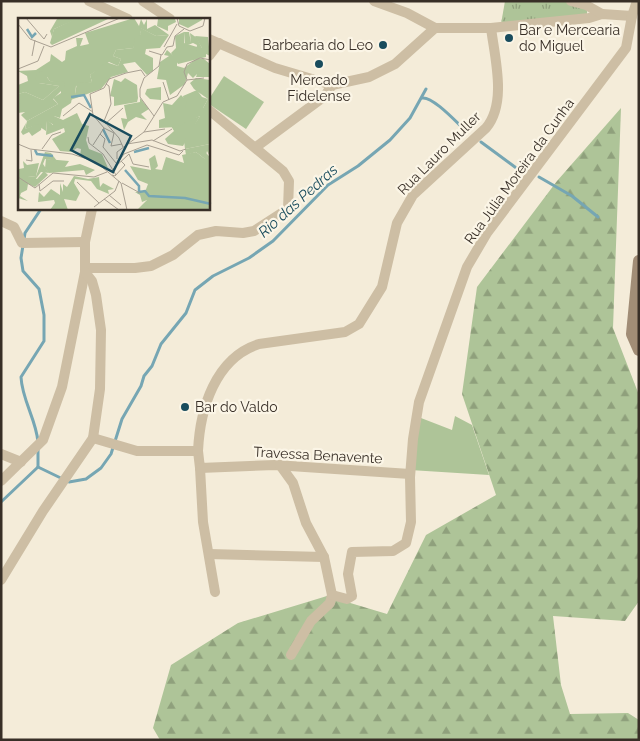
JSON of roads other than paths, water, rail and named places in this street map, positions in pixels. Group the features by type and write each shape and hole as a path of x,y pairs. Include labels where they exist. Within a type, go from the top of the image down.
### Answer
{"main road":[{"path":"639,261 632,334 639,350"}],"street":[{"path":"89,1 126,18"},
{"path":"143,1 168,18"},
{"path":"374,1 407,13 435,28 491,28 589,18 602,14 632,16"},
{"path":"570,1 587,6 602,14"},
{"name":"Rua Júlia Moreira da Cunha","path":"332,595 346,599 352,596 348,574 352,552 393,551 406,542 411,522 410,474 419,402 467,267 487,232 626,48 637,1"},
{"path":"587,6 589,18"},
{"path":"210,39 275,68 332,85 369,77 396,64 435,28"},
{"name":"Rua Lauro Muller","path":"198,451 200,425 212,387 237,355 246,348 259,344 345,332 359,324 382,287 393,235 406,205 413,195 486,128 494,117 497,94 491,28"},
{"path":"210,55 219,43"},
{"path":"256,147 326,96 332,85"},
{"path":"85,270 151,266 173,255 198,235 224,230 250,232 285,213 290,205 286,176 276,163 210,111"},
{"path":"1,481 43,440 62,387 85,270 85,242 92,210"},
{"path":"1,221 14,227 22,243 85,242"},
{"path":"1,580 43,511 93,438 100,389 101,330 96,295 92,281 85,270"},
{"path":"93,438 137,450 198,451 204,522 215,592"},
{"path":"1,454 21,462"},
{"path":"280,465 293,483 306,523 324,557 332,595 330,603 311,621 291,655"},
{"name":"Travessa Benavente","path":"200,468 280,465 410,474"},
{"path":"209,554 324,557"}],"waterway":[{"name":"Rio das Pedras","path":"38,467 69,482 86,479 101,468 111,454 122,419 141,386 144,376 152,366 161,344 186,313 195,290 213,276 249,258 273,241 328,185 358,166 390,140 410,118 426,89"},
{"path":"422,98 432,101 439,106 467,132"},
{"path":"481,142 523,173"},
{"path":"539,177 572,196 598,217"},
{"name":"Rio das Pedras","path":"38,442 21,377 44,341 44,315 39,289 23,271 21,258 25,233 40,210"},
{"name":"Rio das Pedras","path":"1,502 38,467 38,448"}],"place":[{"name":"Bar e Mercearia do Miguel","path":"509,38"},
{"name":"Barbearia do Leo","path":"383,45"},
{"name":"Mercado Fidelense","path":"319,64"},
{"name":"Bar do Valdo","path":"185,407"}]}
